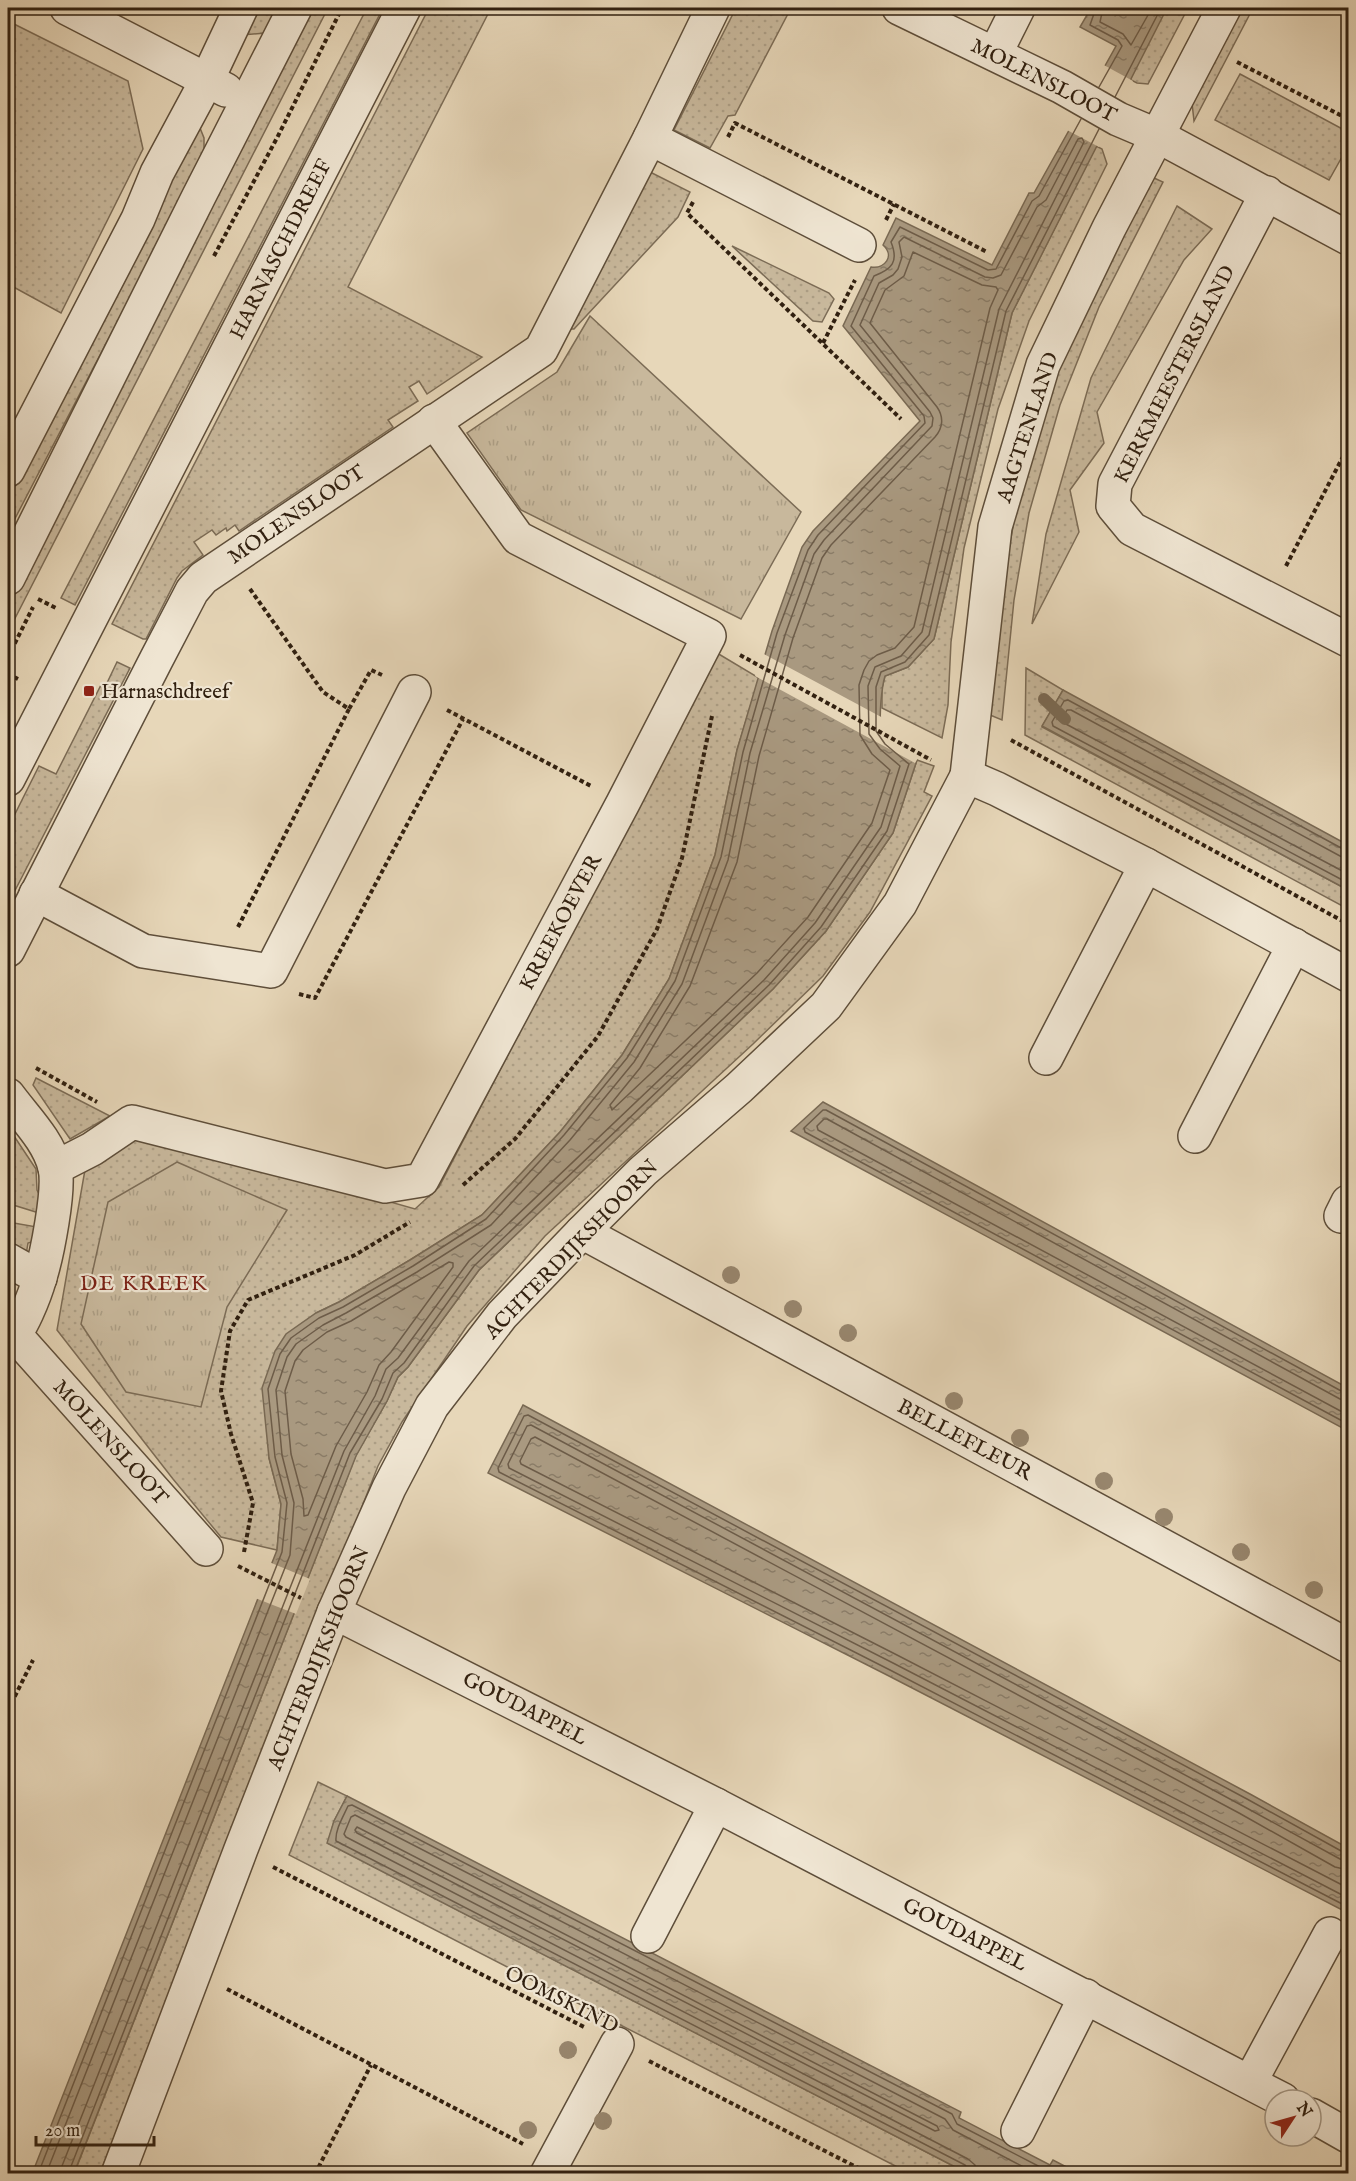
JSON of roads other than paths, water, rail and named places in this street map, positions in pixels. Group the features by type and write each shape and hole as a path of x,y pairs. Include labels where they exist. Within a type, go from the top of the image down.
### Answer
{"street":[{"path":"67,8 247,100"},
{"path":"8,470 138,219 157,173 207,80 241,8"},
{"path":"8,578 295,8"},
{"name":"HARNASCHDREEF","path":"8,778 404,8"},
{"name":"MOLENSLOOT","path":"899,8 1062,87 1118,118 1158,135 1348,238"},
{"path":"995,54 1018,8"},
{"name":"AAGTENLAND","path":"967,777 995,526 1043,365 1109,228 1224,8"},
{"name":"MOLENSLOOT","path":"8,950 192,591 203,578 434,420 541,350 650,138 705,10"},
{"path":"650,138 859,245"},
{"name":"KERKMEESTERSLAND","path":"1267,193 1115,484 1113,506 1132,529 1348,640"},
{"name":"KREEKOEVER","path":"55,1167 92,1149 132,1122 385,1186 422,1180 624,803 709,636 518,538 434,420"},
{"path":"36,894 143,951 271,971 414,692"},
{"path":"967,777 997,789 1146,865 1348,975"},
{"name":"ACHTERDIJKSHOORN","path":"118,2174 334,1612 389,1488 432,1406 502,1315 643,1171 739,1088 826,1006 900,904 967,777"},
{"path":"1046,1058 1146,865"},
{"path":"1195,1136 1294,945"},
{"name":"MOLENSLOOT","path":"8,1095 45,1145 55,1167 57,1189 40,1278 12,1339 206,1548"},
{"name":"BELLEFLEUR","path":"582,1233 1348,1646"},
{"path":"8,1260 40,1278"},
{"name":"GOUDAPPEL","path":"334,1612 716,1805 1263,2089"},
{"path":"648,1936 716,1805"},
{"path":"1250,2082 1330,1934"},
{"path":"1018,2131 1086,1996"},
{"path":"550,2167 616,2044"},
{"path":"1323,2122 1348,2136"}],"water":[{"path":"1091,8 1167,8 1012,313 934,639 908,667 885,676 880,710 882,729 892,742 917,760 893,833 826,931 773,989 479,1270 408,1367 398,1377 356,1456 74,2173 32,2174 277,1550 281,1504 269,1458 262,1388 275,1351 286,1334 316,1313 339,1302 482,1215 560,1132 622,1055 669,979 715,855 737,750 772,631 802,547 813,531 920,421 843,326 871,267 880,266 887,261 887,249 883,245 896,218 992,265 1029,193 1034,193 1116,46 1080,27"},
{"path":"1063,690 1348,845 1348,890 1042,726"},
{"path":"823,1102 1348,1388 1348,1431 791,1131"},
{"path":"523,1405 1348,1848 1348,1913 887,1675 488,1473"},
{"path":"347,1796 961,2112 959,2118 1050,2165 1053,2160 1078,2173 967,2173 327,1843 334,1821"}],"waterway":[{"path":"1044,699 1065,719"}],"place":[{"name":"Harnaschdreef","path":"89,691"}],"district":[{"name":"DE KREEK","path":"144,1282"}]}
